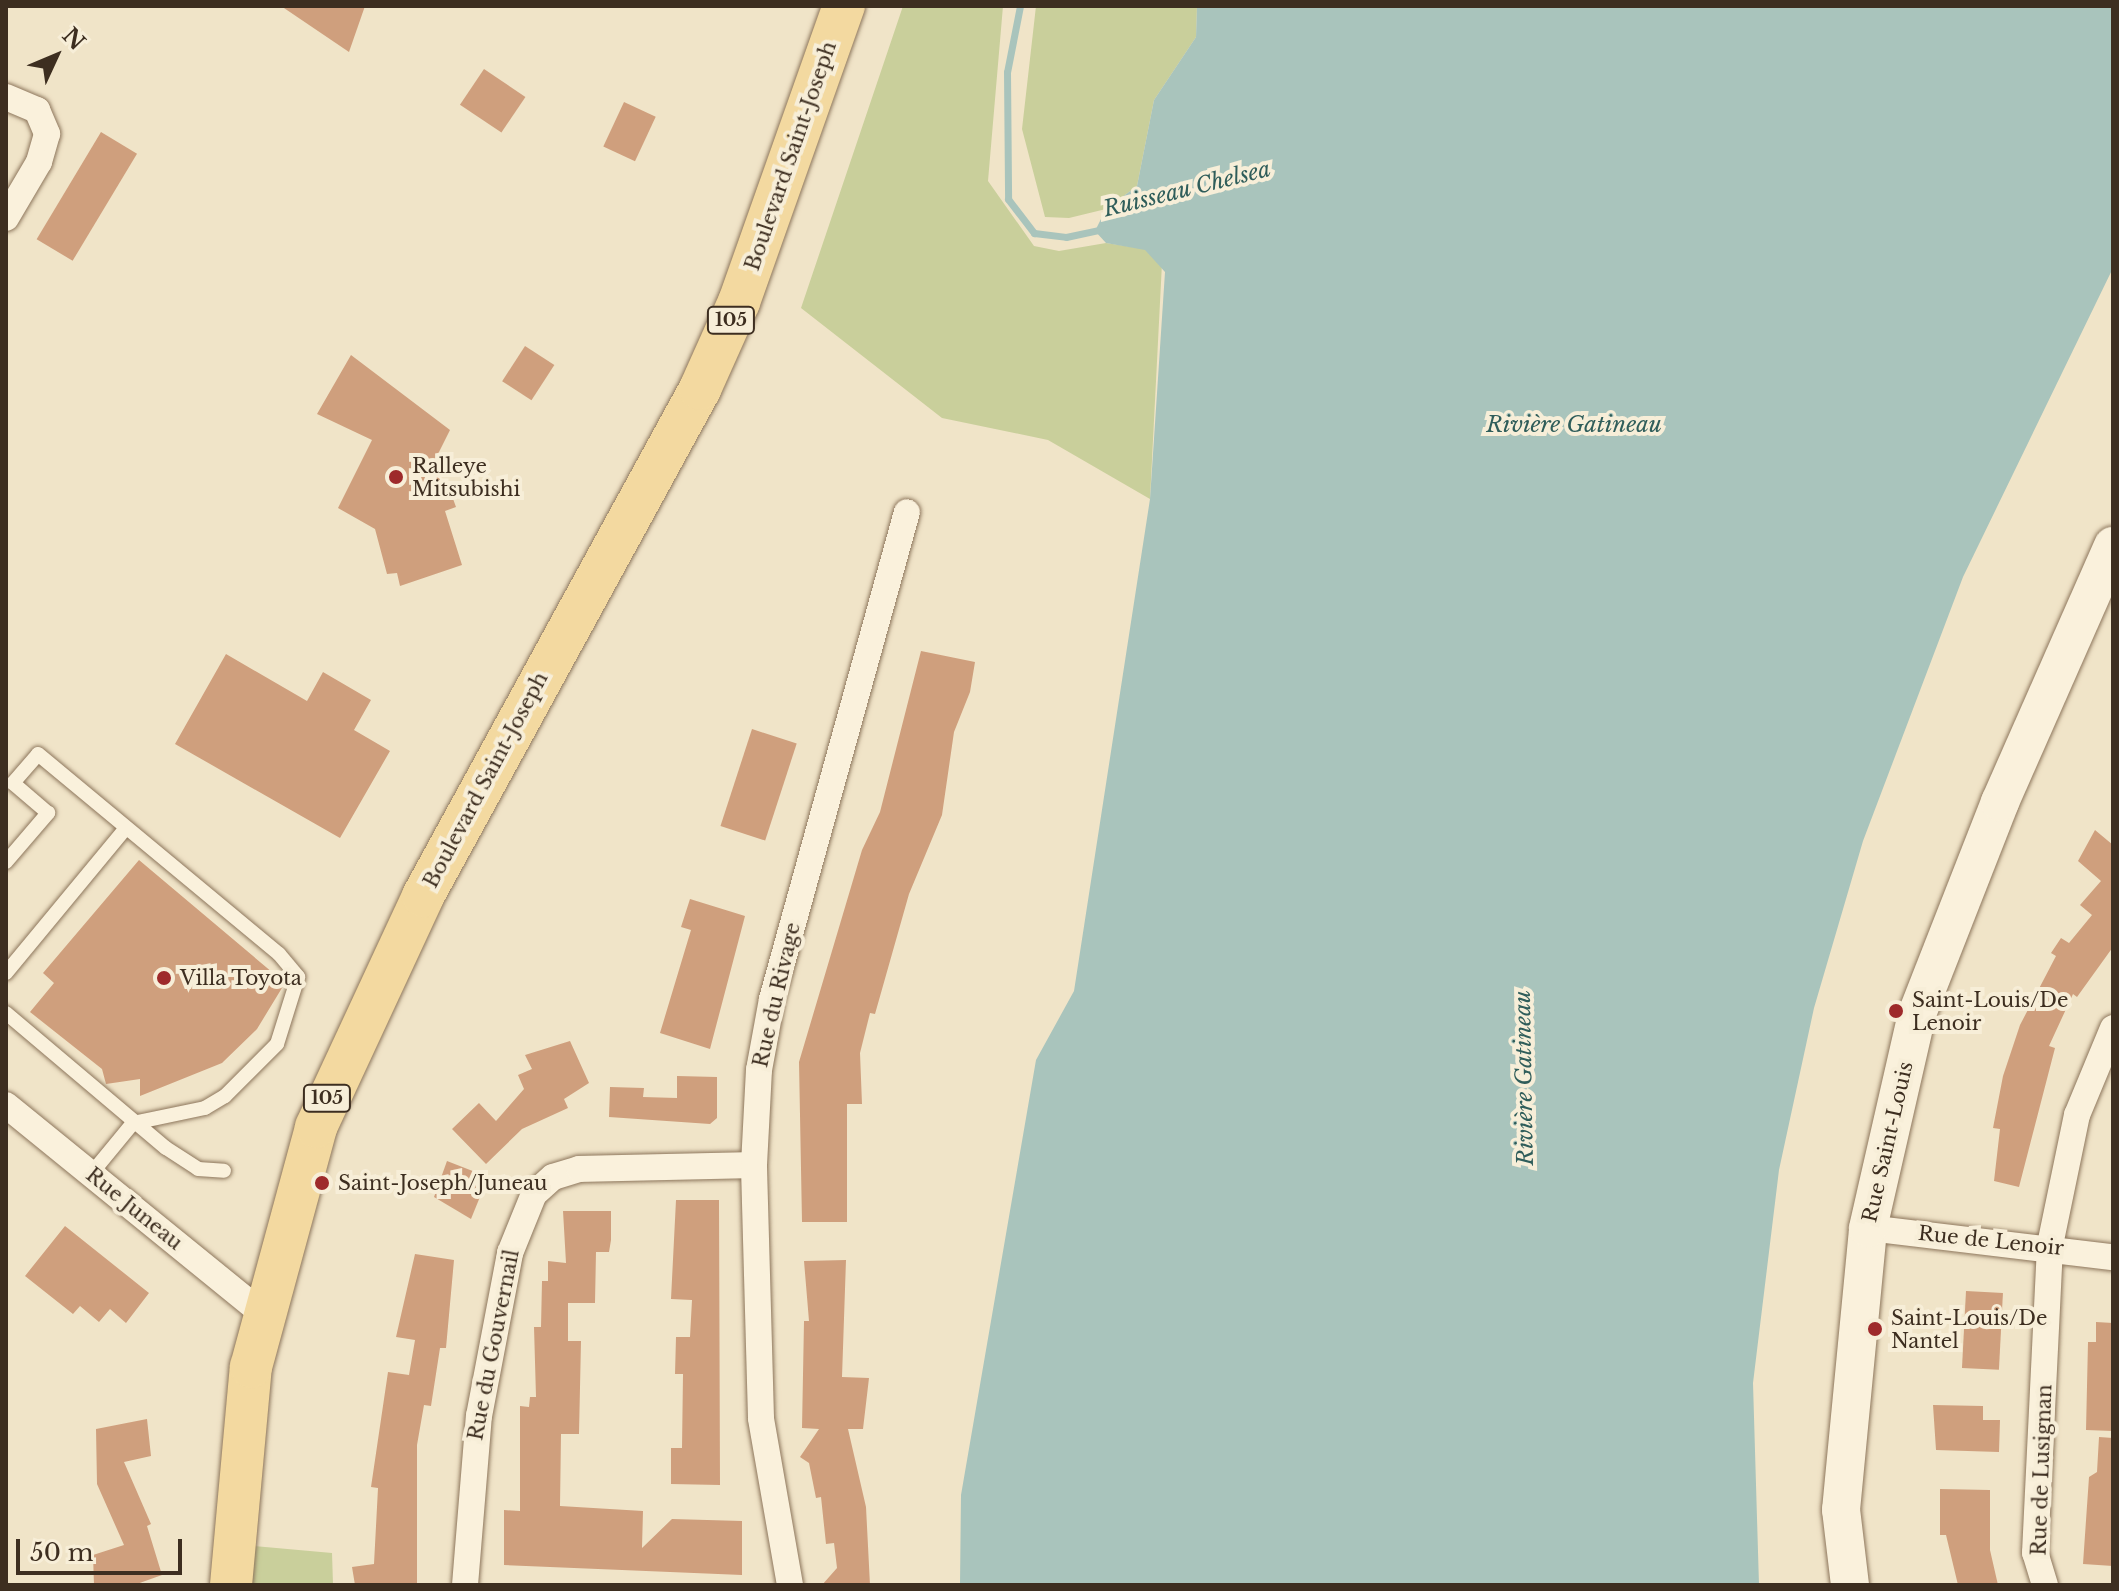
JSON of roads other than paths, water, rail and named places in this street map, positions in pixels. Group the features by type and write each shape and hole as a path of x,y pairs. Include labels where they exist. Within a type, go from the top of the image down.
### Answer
{"main road":[{"name":"Boulevard Saint-Joseph","path":"231,1585 241,1430 262,1313 312,1140 351,1041 481,787 700,389 739,302 844,6"},
{"name":"Rue Saint-Louis","path":"1850,1585 1841,1510 1868,1228 1917,1014 2000,802 2113,546"}],"street":[{"path":"6,97 37,110 47,134 9,205"},
{"name":"Rue du Rivage","path":"790,1585 763,1452 754,1165 759,1070 772,999 907,512"},
{"name":"Rue de Lusignan","path":"2045,1585 2035,1553 2050,1245 2077,1115 2113,1028"},
{"name":"Rue Juneau","path":"6,1105 262,1313"},
{"name":"Rue du Gouvernail","path":"465,1585 479,1416 510,1253 534,1194 553,1177 579,1169 754,1165"},
{"name":"Rue de Lenoir","path":"1868,1228 2050,1245 2113,1257"}],"lane":[{"path":"6,862 48,813 13,783 38,754 298,977 277,1044 225,1096 205,1108 133,1123 91,1174"},
{"path":"6,973 126,828"},
{"path":"6,1013 133,1123 198,1169 224,1171"}],"water":[{"name":"Rivière Gatineau","path":"1197,6 2113,6 2113,268 1963,577 1863,841 1814,1008 1779,1170 1753,1383 1759,1585 960,1585 961,1495 1036,1060 1074,991 1150,499 1165,272 1145,250 1106,243 1095,231 1106,209 1137,186 1154,100 1196,37"}],"waterway":[{"name":"Ruisseau Chelsea","path":"1020,6 1007,72 1008,199 1034,233 1066,237 1105,229"}],"place":[{"name":"Ralleye Mitsubishi","path":"396,477"},
{"name":"Villa Toyota","path":"164,978"},
{"name":"Saint-Louis/De Lenoir","path":"1896,1011"},
{"name":"Saint-Joseph/Juneau","path":"322,1183"},
{"name":"Saint-Louis/De Nantel","path":"1875,1329"}]}
